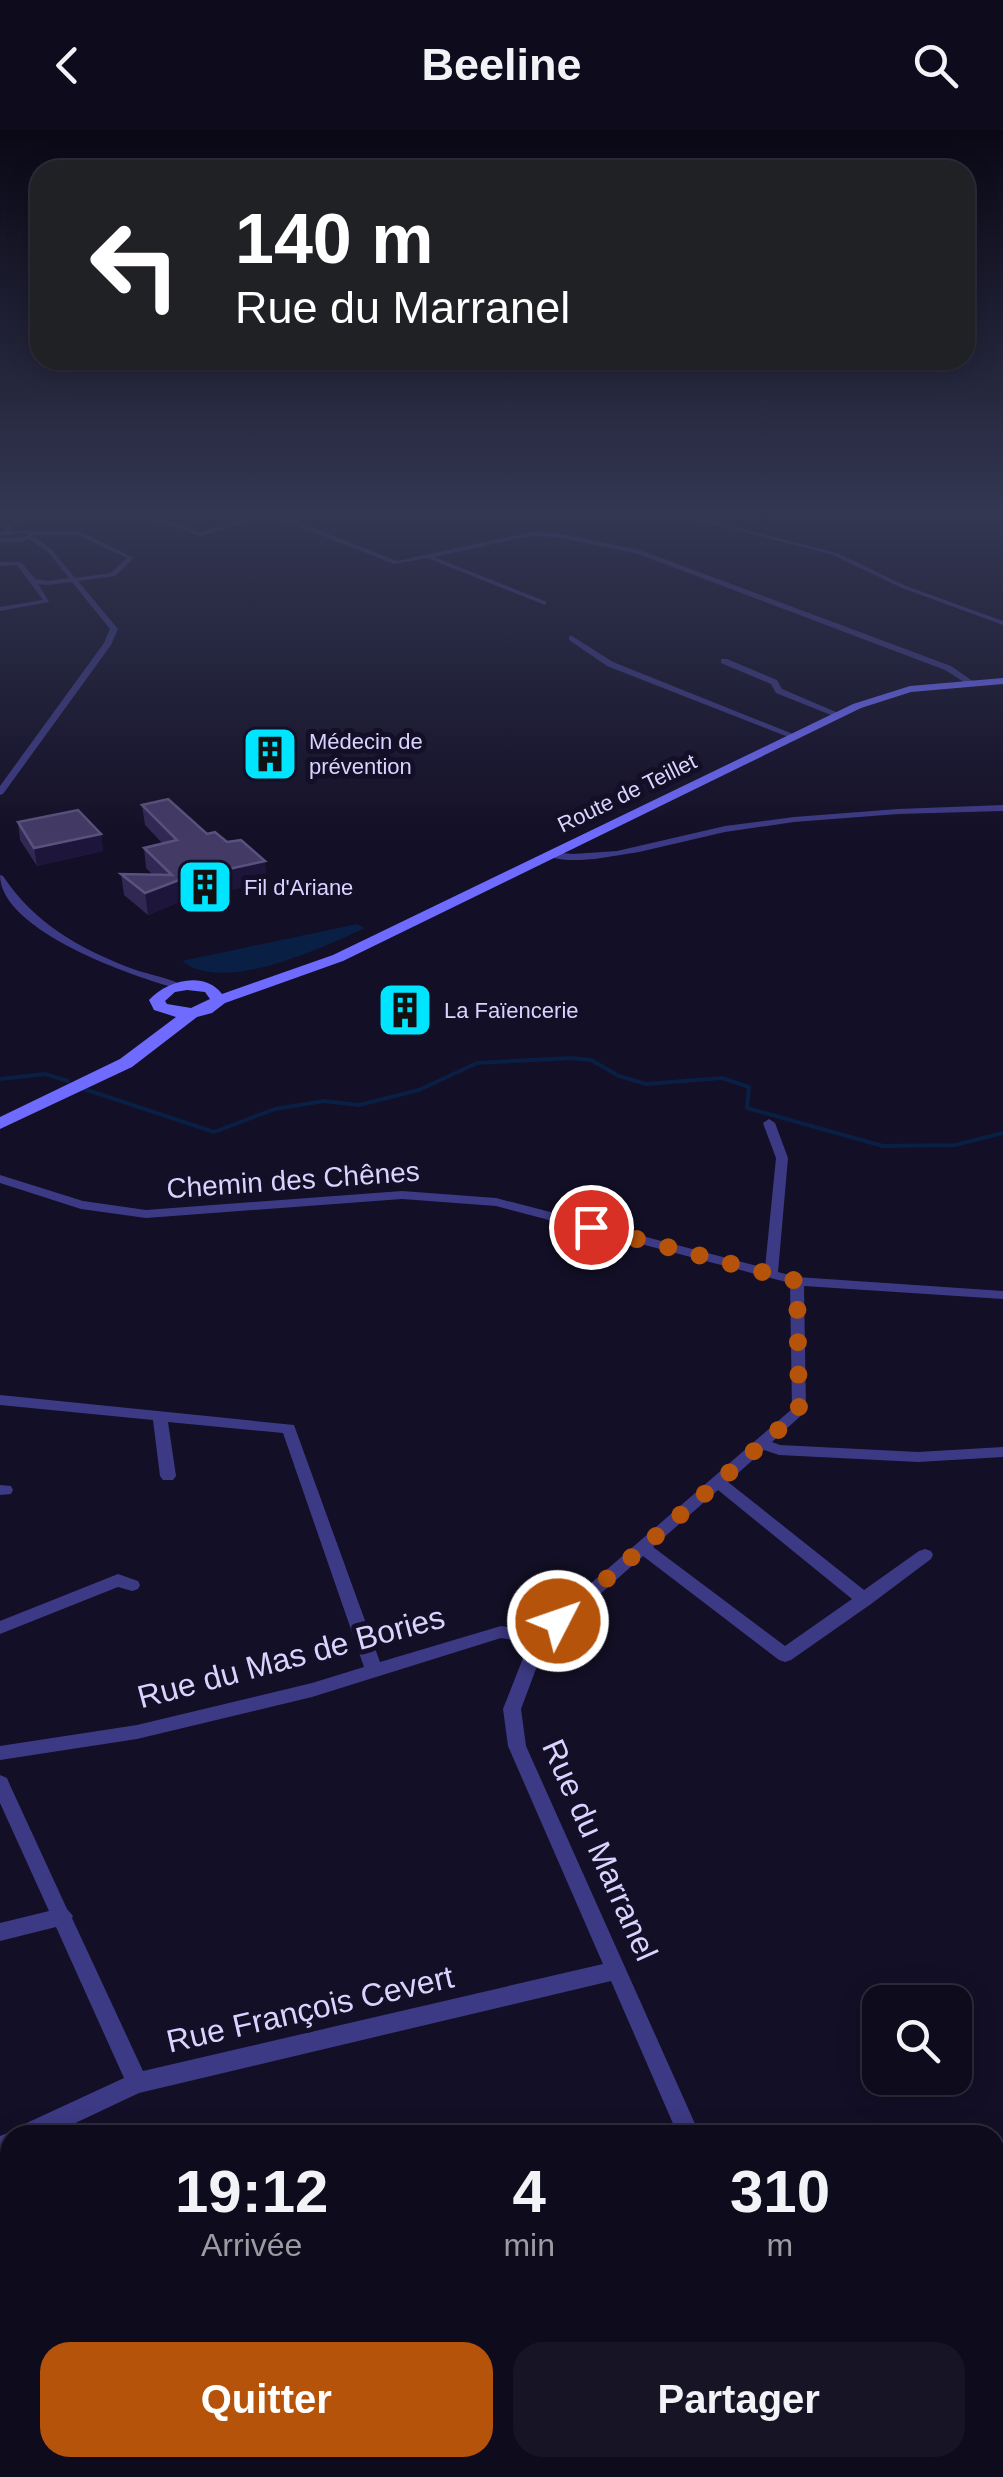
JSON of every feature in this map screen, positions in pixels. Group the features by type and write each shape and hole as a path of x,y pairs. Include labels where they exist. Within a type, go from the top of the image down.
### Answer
{"main road":[{"name":"Route de Teillet","path":"214,994 280,979 338,958 839,715 910,690 1003,682"},
{"path":"0,1124 126,1063 192,1014 206,1010 214,994 179,986 162,1004"},
{"path":"162,1004 192,1014"},
{"path":"154,1044 165,1024 162,1004"}],"street":[{"path":"0,792 111,637 109,623"},
{"path":"827,623 948,668 970,682"},
{"path":"572,638 610,664 794,736"},
{"path":"724,661 774,682 779,691 839,715"},
{"path":"551,856 572,859 655,848 722,830 790,819 1003,808"},
{"path":"0,878 20,909 38,925 145,978 179,986"},
{"path":"145,978 162,1004"},
{"path":"769,1123 782,1158 771,1274"},
{"name":"Chemin des Chênes","path":"0,1179 80,1205 146,1214 402,1195 496,1202 797,1281 1003,1294"},
{"name":"Rue du Marranel","path":"685,2125 517,1746 512,1710 539,1638 799,1412 797,1281"},
{"path":"0,1400 289,1429 374,1670"},
{"path":"160,1416 168,1476"},
{"path":"762,1444 779,1450 918,1457 1003,1452"},
{"path":"718,1482 864,1600"},
{"path":"642,1548 785,1655 925,1555"},
{"path":"0,1628 118,1580 132,1585"},
{"name":"Rue du Mas de Bories","path":"0,1752 137,1732 312,1690 502,1632 539,1638"},
{"path":"0,1784 137,2083"},
{"path":"0,1932 63,1916"},
{"name":"Rue François Cevert","path":"47,2125 137,2083 617,1970"}],"water":[{"path":"357,924 365,928 300,956 247,971 200,970 182,961"}],"building":[{"path":"168,799 207,834 215,832 227,842 241,840 265,861 179,880 145,893 121,874 172,875 144,848 177,840 142,805"},
{"path":"78,810 101,834 34,848 18,822"}],"waterway":[{"path":"81,1088 214,1132 275,1109 324,1101 359,1105 419,1090 477,1063 571,1058 591,1060 619,1076 646,1084 722,1078 749,1087 747,1108 883,1146 955,1145 1003,1133"},
{"path":"0,1079 45,1074 68,1081"}],"place":[{"name":"Médecin de prévention","path":"270,754"},
{"name":"Fil d'Ariane","path":"205,887"},
{"name":"La Faïencerie","path":"405,1010"}],"route":[{"path":"558,1621 799,1412 797,1281 591,1227"}]}
